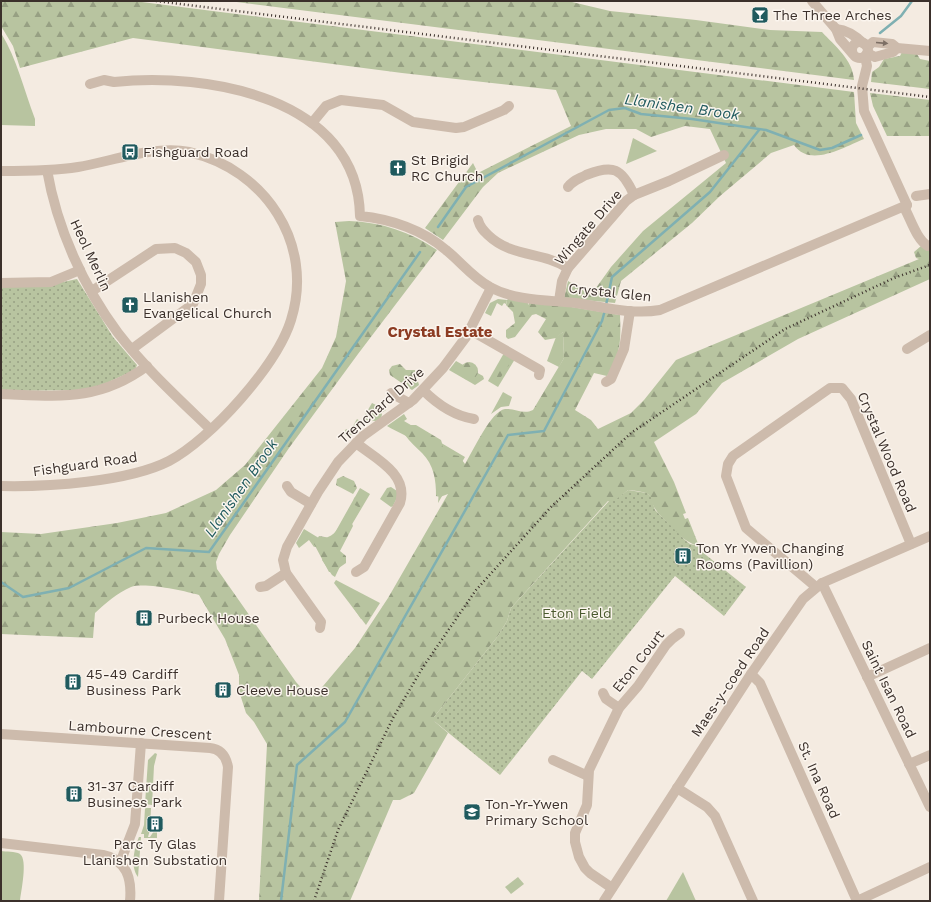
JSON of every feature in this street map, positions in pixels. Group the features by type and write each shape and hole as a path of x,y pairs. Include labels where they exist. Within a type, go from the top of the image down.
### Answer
{"street":[{"path":"812,1 836,29 840,39 862,52"},
{"path":"836,29 845,30 856,36 867,66 863,80 863,105 866,117 907,205 910,204 928,240 929,249"},
{"path":"862,52 873,42 892,44 897,48 930,51"},
{"path":"90,84 104,80 114,82 157,79 210,86 272,100 293,110 312,123 326,106 341,100 383,105 413,122 456,128 464,127 504,110 509,106"},
{"name":"Crystal Glen","path":"312,123 337,148 351,169 358,187 360,216 397,223 427,236 445,249 477,278 491,288 508,294 630,311 651,312 669,308 907,205"},
{"name":"Fishguard Road","path":"1,171 47,170 89,165 158,150 190,152 221,163 241,174 262,192 281,218 292,245 297,276 296,296 291,320 281,344 247,390 210,429 184,452 167,462 149,469 111,477 73,483 37,486 1,486"},
{"name":"Wingate Drive","path":"559,301 562,281 568,268 626,201 634,195 669,181 724,155"},
{"name":"Wingate Drive","path":"568,187 571,182 600,170 610,169 623,174 634,195"},
{"name":"Heol Merlin","path":"47,170 57,213 80,270 113,326 147,366 210,429"},
{"path":"916,196 930,194"},
{"path":"478,220 480,226 503,247 517,252 554,260 568,268"},
{"path":"92,291 156,249 175,248 186,253 196,262 201,275 202,284 193,304 132,349"},
{"path":"1,283 52,282 80,270"},
{"name":"Trenchard Drive","path":"286,573 283,560 284,554 330,472 356,443 409,403 423,390 452,357 470,330 491,288"},
{"path":"606,382 611,379 624,349 630,311"},
{"path":"470,330 540,370 539,375"},
{"path":"907,349 930,335"},
{"path":"1,394 66,395 98,392 127,380 147,366"},
{"name":"Crystal Wood Road","path":"819,585 751,535 746,528 728,484 726,470 730,460 830,388 839,387 847,393 862,422 911,544"},
{"path":"423,390 436,402 462,417 474,420"},
{"path":"391,392 409,403"},
{"path":"356,443 394,473 399,481 402,493 400,503 364,567 356,572"},
{"path":"287,486 291,492 311,504"},
{"name":"Maes-y-coed Road","path":"604,901 751,674 795,609 819,585 930,536"},
{"path":"260,587 266,586 286,573 321,622 320,628"},
{"name":"Saint Isan Road","path":"819,585 867,677 930,808"},
{"name":"Eton Court","path":"612,888 590,874 585,868 579,857 575,842 575,833 587,805 589,787 588,776 591,764 609,731 618,708 642,682 650,668 669,642 680,634"},
{"path":"867,677 930,648"},
{"name":"St. Ina Road","path":"751,674 760,683 857,901"},
{"name":"Eton Court","path":"603,693 606,699 618,708"},
{"name":"Lambourne Crescent","path":"1,734 210,748 219,751 225,757 228,767 219,901"},
{"path":"120,863 136,817 141,743"},
{"path":"909,764 930,755"},
{"path":"553,760 588,776"},
{"path":"677,788 707,807 715,816 753,901"},
{"path":"1,843 103,855 120,863 129,877 131,886 130,901"},
{"path":"857,901 930,867"}],"green space":[{"path":"1,1 134,1 854,92 856,123 864,139 828,154 809,155 801,152 794,145 771,153 720,196 692,223 621,281 615,303 564,298 568,281 591,295 611,267 643,231 726,163 710,129 685,126 651,137 636,129 606,129 579,135 498,173 483,187 443,240 425,228 473,163 478,173 571,126 556,90 402,73 133,38 20,68 13,46 1,26"},
{"path":"229,1 572,2 610,11 696,20 770,30 822,32 838,48 847,60 853,73 854,80"},
{"path":"1,33 12,53 35,119 35,126 1,125"},
{"path":"903,50 917,54 920,59 930,61 930,89 871,82 872,72 879,67 884,59 900,56"},
{"path":"870,93 930,100 930,136 887,136 873,106"},
{"path":"633,138 657,151 626,164"},
{"path":"349,221 373,223 395,229 417,238 437,250 289,448 230,535 216,562 217,569 296,682 303,689 311,692 318,692 355,648 388,598 448,494 440,497 436,496 436,484 432,468 422,453 405,435 409,425 416,425 441,440 444,453 448,460 453,455 459,456 465,464 488,424 500,411 505,409 522,412 533,410 564,358 563,332 556,338 545,340 538,332 546,319 536,314 532,315 515,337 508,339 506,337 506,330 515,323 513,312 506,305 507,300 510,297 525,299 529,305 529,300 620,315 618,354 612,368 607,376 594,373 575,410 591,420 598,429 631,413 644,400 676,360 919,259 916,258 914,252 921,246 930,250 930,279 798,339 722,383 696,414 654,442 674,482 686,513 683,514 685,519 688,518 699,546 687,541 672,528 659,514 652,503 650,496 644,492 628,490 614,502 608,501 511,608 507,621 498,636 434,717 434,721 448,733 414,793 400,800 393,800 350,901 259,901 267,744 254,722 246,713 239,691 239,675 225,639 199,595 155,586 137,586 126,589 116,595 95,613 93,638 1,634 1,532 41,534 117,523 166,513 216,490 245,465 322,368 336,337 346,281 335,222"},
{"path":"77,279 113,337 137,365 135,370 91,390 1,391 1,286 63,282"},
{"path":"498,299 507,300 506,304 504,303 502,306 497,303 491,316 485,313 490,303"},
{"path":"563,332 564,358 559,367 547,361 556,337"},
{"path":"504,353 515,359 498,387 488,381"},
{"path":"456,361 483,376 484,379 475,385 449,370"},
{"path":"469,362 475,365 478,371 475,377 469,380 463,377 460,371 463,365"},
{"path":"503,362 506,362 509,365 499,380 497,377 499,367"},
{"path":"400,364 406,370 415,370 419,385 412,390 390,375 389,370 392,366"},
{"path":"503,392 512,397 509,406 501,407 491,414"},
{"path":"372,403 386,410 367,422 362,420"},
{"path":"375,407 380,409 382,414 380,419 375,421 370,419 368,414 370,409"},
{"path":"404,414 407,419 404,421 465,457 438,503 439,495 437,478 428,455 423,448 407,436 387,426"},
{"path":"357,419 360,421 360,428 349,437 343,434 346,429 350,431"},
{"path":"343,476 354,481 357,488 353,494 336,485 337,479"},
{"path":"391,487 397,491 398,496 391,507 380,499 387,488"},
{"path":"360,488 370,494 335,553 344,558 335,577 322,560 328,545"},
{"name":"Eton Field","path":"628,490 647,493 651,497 655,510 685,540 690,544 699,546 701,551 746,587 724,616 675,576 592,679 582,671 500,775 434,721 434,717 498,636 507,621 511,608 609,501 614,501"},
{"path":"360,494 364,499 360,508 353,504 354,498"},
{"path":"347,518 351,521 353,526 340,551 346,556 346,563 333,572 329,572 314,544 319,536 331,536"},
{"path":"304,529 327,543 314,547 309,540 299,548 296,543"},
{"path":"336,580 380,603 366,625 334,583"},
{"path":"360,602 373,609 372,615 366,619 361,619 352,606 353,604"},
{"path":"155,753 157,754 154,766 152,805 145,804 148,760"},
{"path":"145,808 151,808 150,830 148,837 150,837 154,831 157,832 157,838 144,838 144,834 141,834 144,825"},
{"path":"139,837 141,837 138,877 133,863 134,852"},
{"path":"1,851 18,853 24,862 20,901 1,901"},
{"path":"683,872 696,901 666,901"},
{"path":"518,877 524,884 511,894 505,887"}],"waterway":[{"name":"Llanishen Brook","path":"880,33 901,16 912,1"},
{"name":"Llanishen Brook","path":"438,227 466,187 609,110 625,108 641,114 692,119 766,130 820,150 832,148 861,135"},
{"path":"606,305 612,277 710,192 759,130"},
{"name":"Llanishen Brook","path":"1,582 23,597 69,588 146,548 209,552 420,252"},
{"path":"281,901 297,765 345,722 508,435 544,431 602,321 605,310"}],"railway":[{"path":"156,1 930,97"},
{"path":"314,901 338,830 393,718 423,667 476,590 551,507 631,433 785,329 894,278 930,265"}],"place":[{"name":"The Three Arches","path":"760,15"},
{"name":"Fishguard Road","path":"130,152"},
{"name":"St Brigid RC Church","path":"398,168"},
{"name":"Llanishen Evangelical Church","path":"130,305"},
{"name":"Ton Yr Ywen Changing Rooms (Pavillion)","path":"683,556"},
{"name":"Purbeck House","path":"144,618"},
{"name":"45-49 Cardiff Business Park","path":"73,682"},
{"name":"Cleeve House","path":"223,690"},
{"name":"31-37 Cardiff Business Park","path":"74,794"},
{"name":"Ton-Yr-Ywen Primary School","path":"472,812"},
{"name":"Parc Ty Glas Llanishen Substation","path":"155,824"}],"district":[{"name":"Crystal Estate","path":"440,332"}]}
